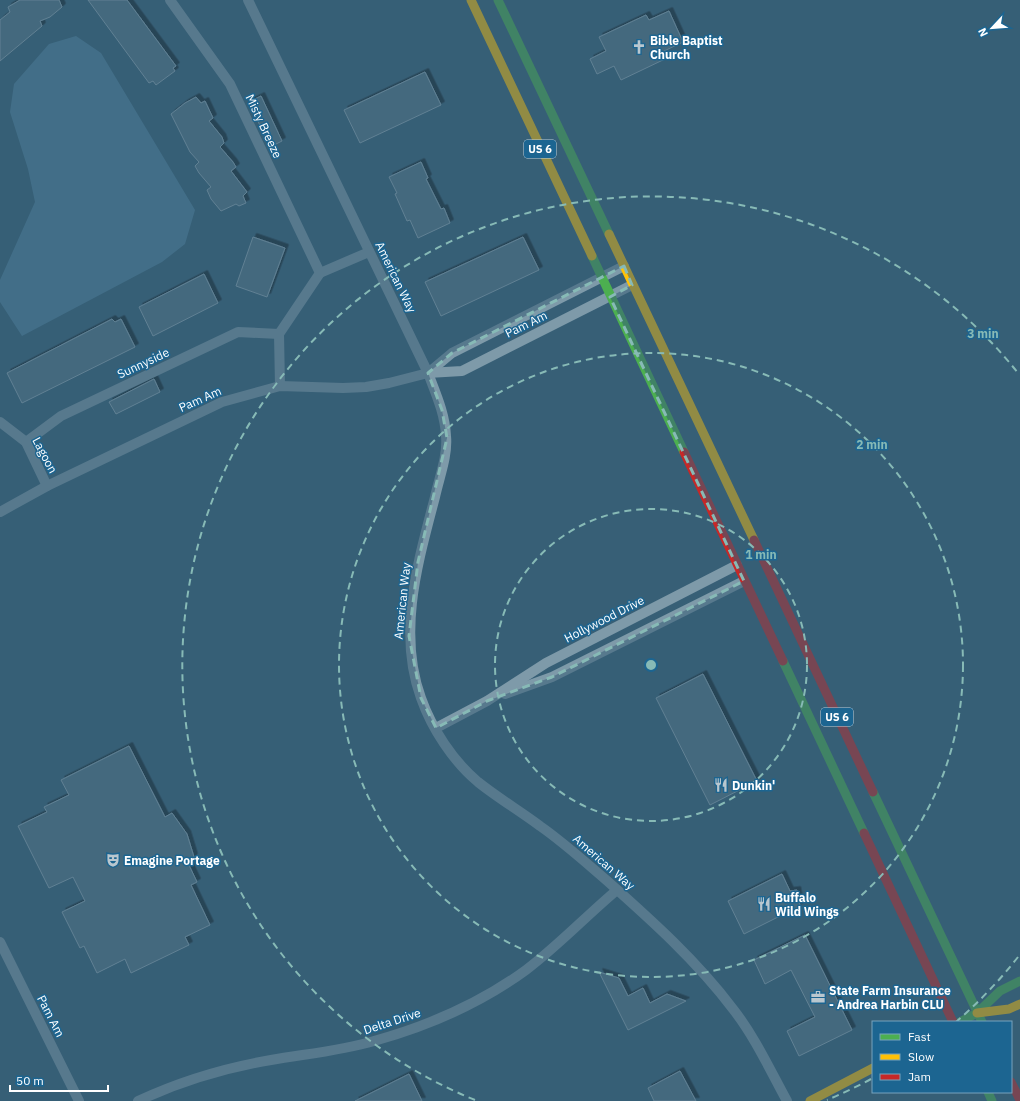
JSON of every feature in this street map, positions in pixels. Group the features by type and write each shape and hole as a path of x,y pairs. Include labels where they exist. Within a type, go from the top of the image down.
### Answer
{"main road":[{"name":"US 6","path":"471,0 953,1021"},
{"name":"US 6","path":"498,0 981,1021"},
{"path":"962,1021 977,1013 1000,991 1020,981"},
{"path":"977,1013 1009,1009 1020,1004"},
{"path":"810,1101 872,1069"},
{"path":"1012,1084 1020,1100"}],"street":[{"name":"Misty Breeze","path":"170,0 230,84 320,273"},
{"name":"American Way","path":"248,0 428,372 442,410 446,438 443,462 418,562 409,636 412,664 421,698 450,752 476,781 540,826 579,856 686,954 730,1004 755,1042 787,1101"},
{"path":"280,386 279,334 320,273 369,252"},
{"name":"Pam Am","path":"428,372 452,353 624,266"},
{"name":"Pam Am","path":"0,512 47,486 222,402 280,386 344,388 390,383 428,372 462,371 632,285"},
{"name":"Sunnyside","path":"26,442 61,416 238,332 279,334"},
{"name":"Lagoon","path":"0,422 26,442 47,486"},
{"name":"Hollywood Drive","path":"436,728 487,701 546,663 737,565"},
{"name":"Hollywood Drive","path":"487,701 552,677 744,581"},
{"name":"Delta Drive","path":"138,1101 176,1084 214,1072 271,1060 337,1050 374,1041 444,1017 486,995 526,970 561,942 617,890"},
{"name":"Pam Am","path":"0,942 79,1101"}],"highlighted area":[{"path":"624,266 632,285 610,297 744,581 552,677 487,701 436,728 421,698 409,636 418,562 447,438 442,410 428,373 452,353"}],"water":[{"path":"76,36 101,53 195,210 185,244 162,262 22,336 0,302 0,280 35,202 28,169 10,112 14,84 49,44"}],"building":[{"path":"20,0 59,0 62,7 50,17 40,21 42,26 0,61 0,20 10,12 8,7"},
{"path":"88,0 127,0 176,66 173,68 175,71 156,85 153,81 149,83"},
{"name":"Bible Baptist Church","path":"669,11 683,42 662,52 665,59 621,80 614,66 597,74 590,59 606,51 599,37 646,15 649,20"},
{"path":"425,72 441,105 360,143 344,110"},
{"path":"261,96 282,141 270,147 249,102"},
{"path":"196,97 201,103 205,101 213,118 209,121 222,137 224,143 220,147 236,167 231,171 247,192 243,196 246,203 239,206 236,204 221,211 211,199 207,190 211,187 195,166 199,162 190,152 171,114 185,103"},
{"path":"421,162 428,178 426,179 441,209 444,208 450,223 418,238 410,220 407,221 395,194 397,193 389,177"},
{"path":"253,237 285,248 267,297 236,286"},
{"path":"523,237 539,270 441,316 425,282"},
{"path":"204,274 218,303 153,336 139,307"},
{"path":"112,319 115,322 121,319 135,347 22,403 7,373"},
{"path":"154,379 160,392 116,414 109,402"},
{"path":"703,674 757,781 710,805 656,698"},
{"name":"Emagine Portage","path":"129,746 165,817 172,813 187,834 194,857 188,863 197,882 191,885 210,925 185,937 189,945 131,973 125,959 97,973 84,946 80,948 62,912 85,901 73,877 49,888 18,826 47,812 44,807 69,795 61,780"},
{"name":"Buffalo Wild Wings","path":"782,874 790,891 797,890 800,906 744,934 728,901"},
{"path":"805,935 852,1030 799,1056 787,1031 815,1017 791,970 765,984 754,960"},
{"path":"599,972 619,978 628,996 643,988 650,1003 667,994 686,1001 628,1030"},
{"path":"680,1071 696,1101 654,1101 648,1088"},
{"path":"409,1074 422,1101 355,1101"}],"traffic: fast":[{"path":"498,0 609,234"},
{"path":"592,256 684,452"},
{"path":"783,661 864,833"},
{"path":"873,792 982,1021"},
{"path":"962,1021 977,1013 1000,991 1020,981"},
{"path":"988,1093 992,1101"}],"traffic: slow":[{"path":"471,0 592,256"},
{"path":"609,234 754,540"},
{"path":"977,1013 1009,1009 1020,1004"},
{"path":"810,1101 872,1069"}],"traffic: jam":[{"path":"684,452 783,661"},
{"path":"754,540 873,792"},
{"path":"864,833 953,1021"},
{"path":"1012,1084 1020,1100"}],"place":[{"name":"Bible Baptist Church","path":"639,47"},
{"name":"Dunkin'","path":"721,785"},
{"name":"Emagine Portage","path":"113,860"},
{"name":"Buffalo Wild Wings","path":"764,904"},
{"name":"State Farm Insurance - Andrea Harbin CLU","path":"818,997"}]}
